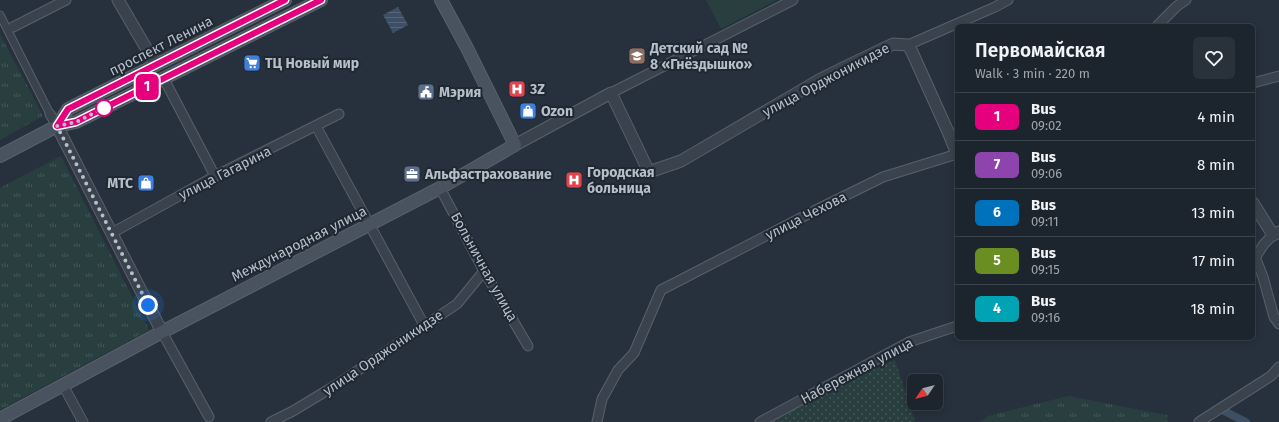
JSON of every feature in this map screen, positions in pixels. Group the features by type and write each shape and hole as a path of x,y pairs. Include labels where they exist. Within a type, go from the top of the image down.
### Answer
{"main road":[{"name":"проспект Ленина","path":"57,126 68,109 285,0"},
{"name":"проспект Ленина","path":"0,156 57,126 76,122 321,0"},
{"path":"441,0 467,48 515,145"},
{"name":"Международная улица","path":"0,419 162,332 440,188 515,145"}],"street":[{"path":"13,27 66,0"},
{"path":"118,0 156,65"},
{"name":"Международная улица","path":"515,145 611,93 793,0"},
{"name":"улица Орджоникидзе","path":"956,24 1008,0"},
{"path":"1159,24 1177,6 1186,0"},
{"path":"0,15 162,332 209,417"},
{"name":"улица Орджоникидзе","path":"611,93 649,172 681,161 799,92 842,69 894,44 908,45 955,24"},
{"path":"908,45 953,132 955,143"},
{"path":"1255,82 1279,76"},
{"path":"164,79 215,176"},
{"name":"улица Гагарина","path":"112,233 215,176 339,114"},
{"path":"316,126 424,325"},
{"name":"улица Чехова","path":"597,422 602,399 618,370 634,353 661,290 820,208 884,177 955,155"},
{"name":"Больничная улица","path":"440,188 484,272 528,346"},
{"path":"1255,206 1276,234 1264,244 1255,258"},
{"path":"1255,262 1263,277 1274,317 1279,324"},
{"name":"улица Орджоникидзе","path":"271,422 293,411 336,385 457,304 484,272"},
{"name":"Набережная улица","path":"760,422 909,342 955,327"},
{"path":"1200,422 1271,376 1279,367"},
{"path":"63,385 83,422"}],"green space":[{"path":"706,0 777,0 721,29"},
{"path":"0,34 43,116 0,140"},
{"path":"61,156 149,330 0,410 0,188"},
{"path":"895,360 907,397 907,410 911,410 915,422 754,422"},
{"path":"1068,396 1167,415 1168,422 980,422 988,416"}],"water":[{"path":"398,7 408,25 393,33 383,15"}],"waterway":[{"path":"1224,411 1246,422"}],"bus line":[{"name":"1","path":"285,0 68,109 57,126 76,122 321,0"}],"place":[{"name":"Детский сад № 8 «Гнёздышко»","path":"637,56"},
{"name":"ТЦ Новый мир","path":"252,63"},
{"name":"3Z","path":"517,89"},
{"name":"Мэрия","path":"426,92"},
{"name":"Ozon","path":"528,111"},
{"name":"Альфастрахование","path":"412,174"},
{"name":"Городская больница","path":"574,180"},
{"name":"МТС","path":"146,183"}],"route":[{"path":"104,108 71,124 57,126 148,305"}]}
